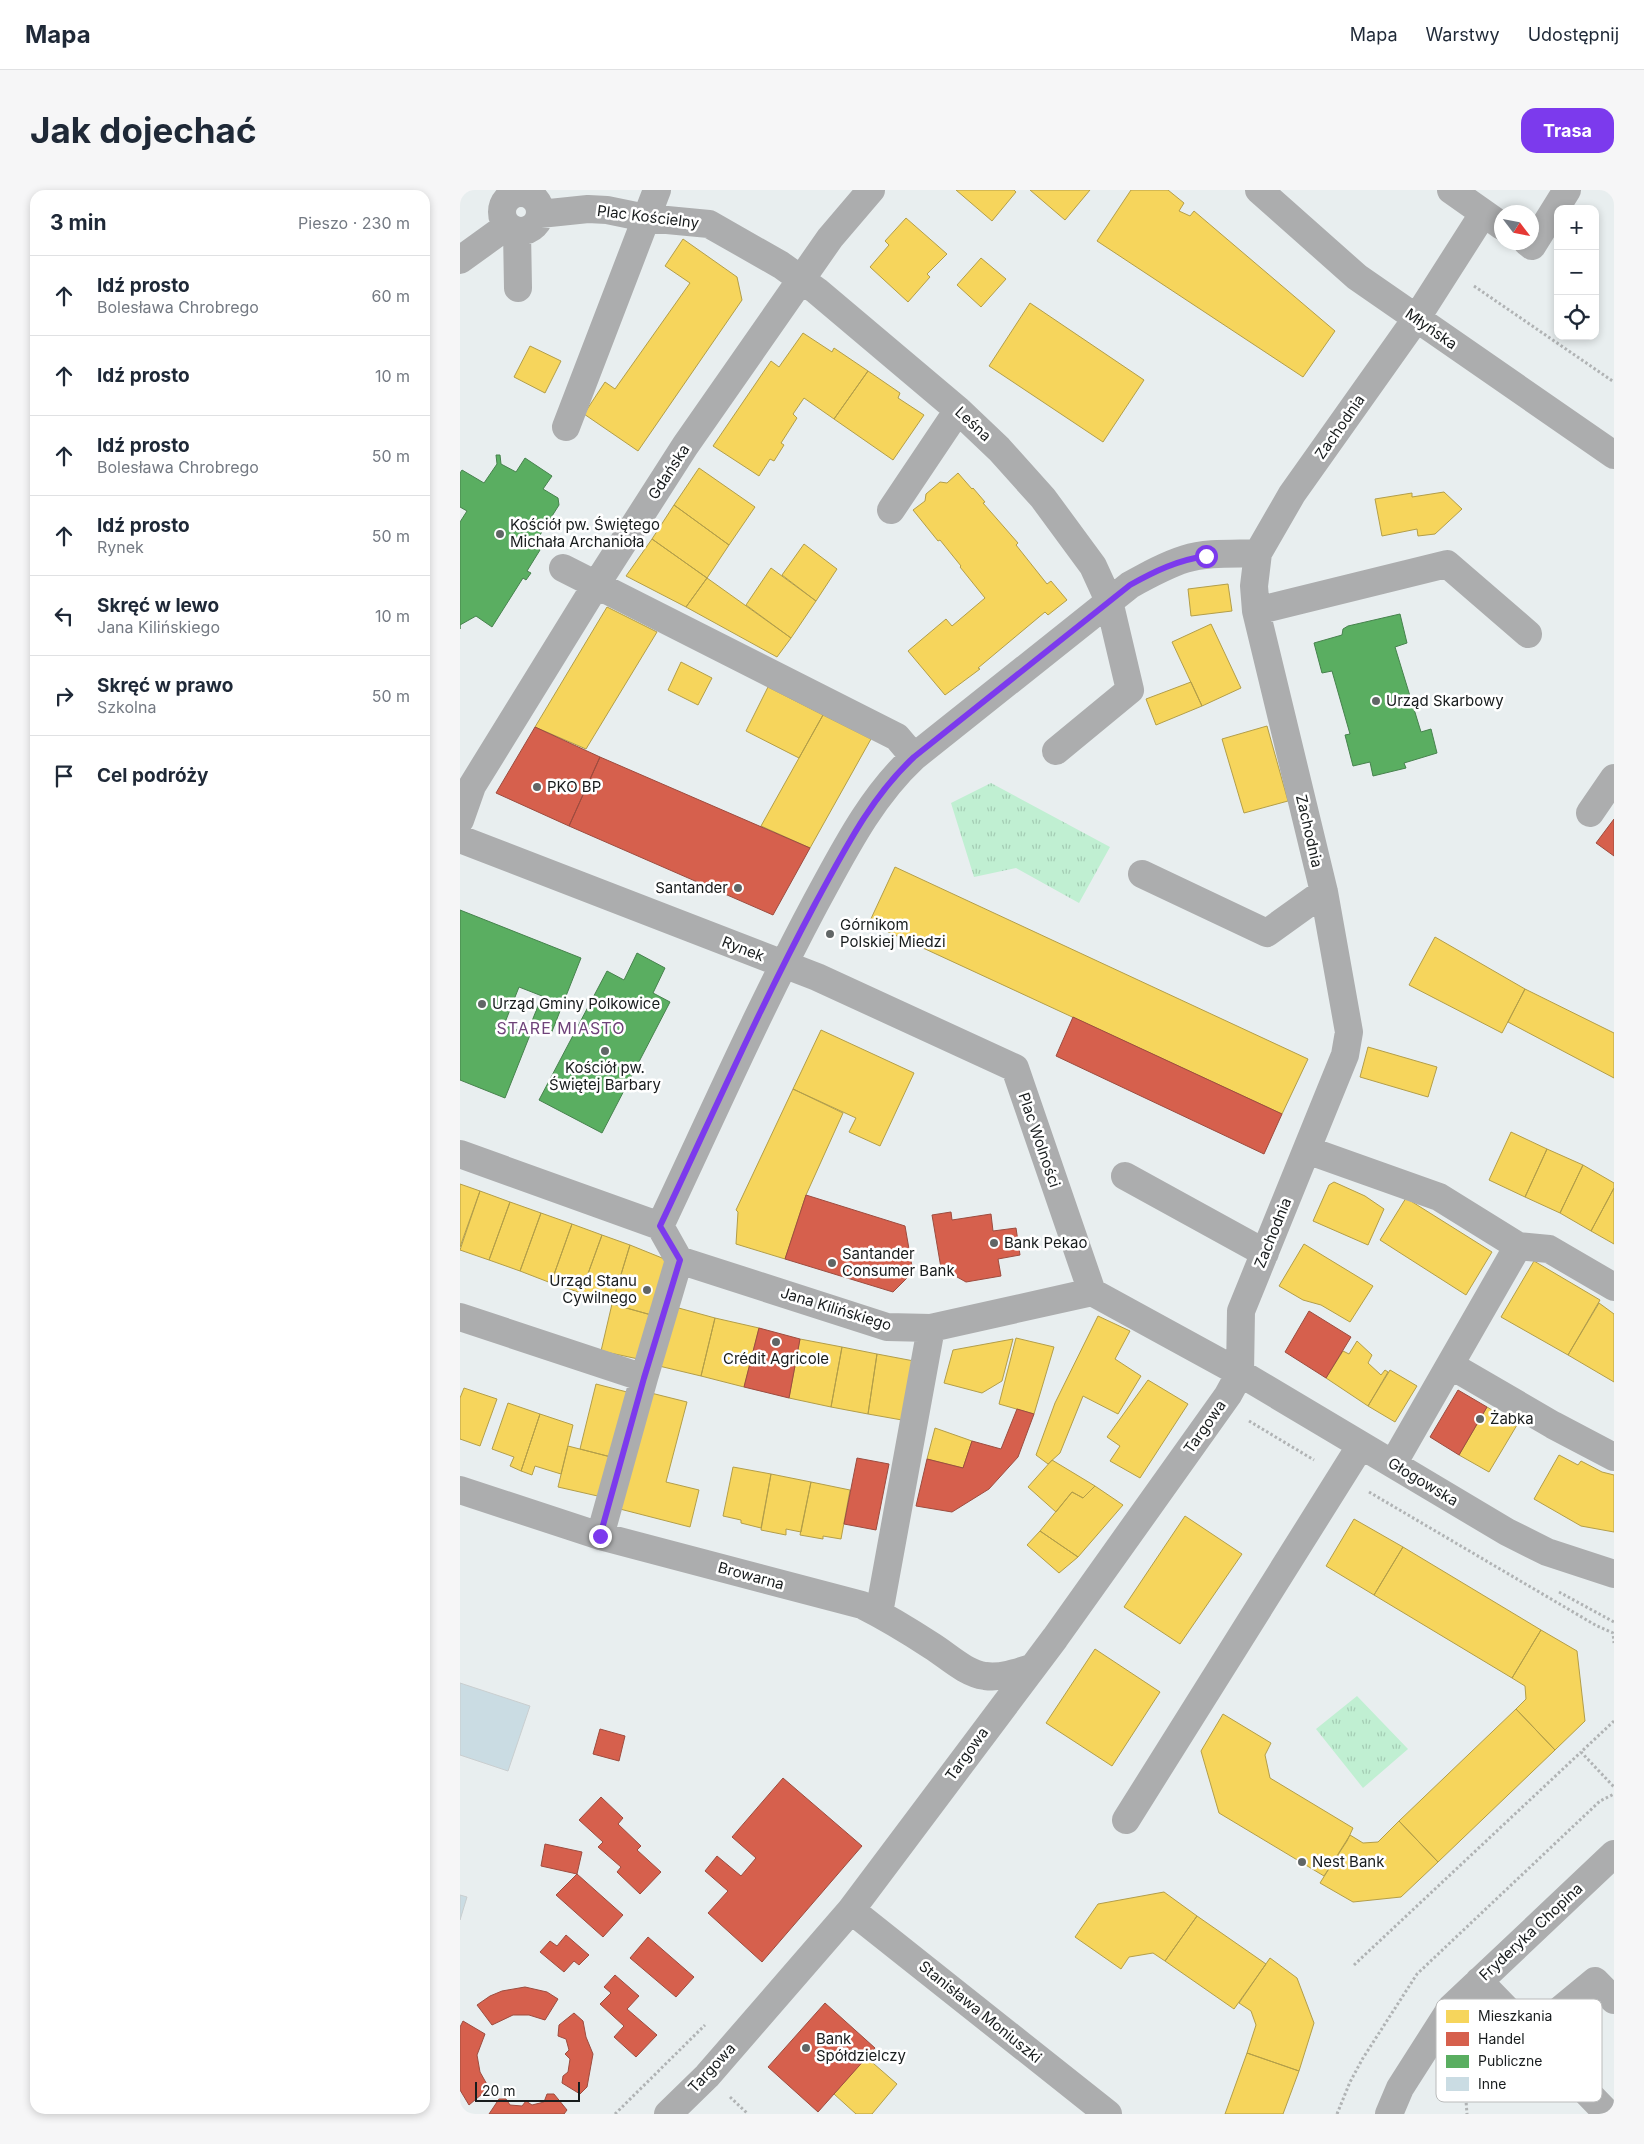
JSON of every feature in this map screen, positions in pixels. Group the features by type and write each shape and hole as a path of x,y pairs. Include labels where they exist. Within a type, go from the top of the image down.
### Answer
{"street":[{"path":"566,427 657,190"},
{"name":"Gdańska","path":"460,820 472,786 596,585 685,446 830,238 870,190"},
{"name":"Młyńska","path":"1260,190 1357,277 1614,455"},
{"path":"1451,190 1492,220"},
{"path":"1539,235 1567,190"},
{"path":"460,260 512,228 529,229 534,225 540,214 537,202 521,191 504,202 502,214 512,228 518,288"},
{"name":"Plac Kościelny","path":"540,214 597,210 646,218 709,224 801,279"},
{"name":"Zachodnia","path":"1240,1373 1241,1311 1346,1055 1349,1032 1324,892 1256,611 1254,586 1258,553 1292,494 1416,319 1449,269 1492,220"},
{"name":"Leśna","path":"801,279 958,410 999,449 1043,498 1093,566 1109,601 1130,690 1056,751"},
{"path":"891,510 958,410"},
{"path":"782,965 858,824 896,774 914,757 1130,585 1158,570 1186,559 1258,553"},
{"path":"1256,611 1447,564 1528,634"},
{"path":"564,568 897,737 914,757"},
{"path":"1590,813 1614,778"},
{"name":"Rynek","path":"460,839 782,965 660,1226"},
{"path":"1142,874 1266,933 1324,892"},
{"name":"Plac Wolności","path":"782,965 826,981 1015,1068 1092,1292"},
{"path":"1306,1150 1439,1197 1518,1246 1549,1249 1614,1287"},
{"path":"460,1154 660,1226 680,1260 644,1378 600,1536"},
{"path":"1124,1176 1265,1253"},
{"path":"1393,1464 1518,1246"},
{"name":"Jana Kilińskiego","path":"680,1260 887,1327 931,1328 1092,1292"},
{"path":"1092,1292 1240,1373"},
{"path":"460,1317 644,1378"},
{"path":"879,1613 931,1328"},
{"path":"1450,1365 1553,1425 1614,1457"},
{"name":"Targowa","path":"668,2114 707,2076 851,1910 1031,1668 1209,1421 1240,1373"},
{"name":"Głogowska","path":"1240,1373 1507,1532 1546,1552 1614,1574"},
{"path":"1126,1820 1361,1445"},
{"name":"Browarna","path":"460,1490 600,1536 862,1605 879,1613 976,1673 998,1676 1031,1668"},
{"name":"Fryderyka Chopina","path":"1460,1999 1612,1859"},
{"name":"Stanisława Moniuszki","path":"851,1910 1108,2114"},
{"path":"1479,1981 1497,1999"},
{"path":"1573,1999 1595,1981 1614,2000"},
{"name":"Fryderyka Chopina","path":"1388,2114 1400,2088 1436,2032"},
{"path":"1596,2102 1608,2114"}],"path":[{"path":"1449,269 1614,382"},
{"path":"1209,1421 1231,1436 1247,1421 1596,1626 1614,1633 1614,1643"},
{"path":"1354,1965 1614,1721"},
{"path":"1581,1752 1614,1787"},
{"path":"1337,2114 1350,2082 1363,2058 1417,1974 1600,1801 1614,1794"},
{"path":"727,2094 748,2114"}],"green space":[{"path":"991,783 1110,847 1079,903 1016,868 974,877 951,803"},
{"path":"1357,1696 1408,1749 1363,1788 1316,1729"}],"building: Mieszkania":[{"path":"956,190 1014,190 1016,192 992,221"},
{"path":"1030,190 1090,190 1065,220"},
{"path":"1131,190 1168,190 1184,203 1179,211 1190,216 1194,211 1335,331 1303,377 1097,241"},
{"path":"906,218 947,254 927,274 930,277 908,302 870,267 889,245 885,241"},
{"path":"683,239 737,277 742,300 638,451 584,414 605,382 615,389 690,283 665,266"},
{"path":"981,258 1006,279 981,307 957,285"},
{"path":"1030,303 1144,380 1103,442 989,366"},
{"path":"803,333 832,352 834,348 868,371 834,419 804,398 793,414 797,418 781,443 784,445 774,461 770,459 759,476 713,446 771,361 779,367"},
{"path":"530,346 561,361 545,393 514,377"},
{"path":"868,371 900,393 898,398 924,415 893,460 834,419"},
{"path":"699,468 755,507 729,545 674,505"},
{"path":"958,473 985,502 983,503 1018,543 1016,545 1047,584 1051,581 1067,600 1048,615 1045,612 978,668 980,669 945,695 908,651 946,619 952,626 985,598 940,540 938,541 913,510 925,501 926,494 940,482 947,483"},
{"path":"1444,492 1462,509 1435,534 1418,536 1417,529 1382,536 1375,499 1412,493 1412,497"},
{"path":"674,505 729,545 707,578 652,539"},
{"path":"652,539 707,578 686,607 626,576"},
{"path":"804,544 837,569 816,601 782,575"},
{"path":"771,568 816,601 791,638 746,605"},
{"path":"707,578 791,638 777,657 686,607"},
{"path":"1228,584 1232,611 1191,616 1188,589"},
{"path":"607,607 657,632 586,749 535,727"},
{"path":"1211,624 1241,688 1202,706 1172,642"},
{"path":"681,662 712,678 698,705 668,690"},
{"path":"1191,682 1202,706 1156,725 1146,699"},
{"path":"768,687 823,715 799,758 746,731"},
{"path":"823,715 871,739 810,848 761,826"},
{"path":"1267,726 1288,801 1244,813 1222,739"},
{"path":"895,867 1308,1059 1282,1114 869,923"},
{"path":"1435,937 1525,989 1502,1033 1409,985"},
{"path":"1525,989 1614,1033 1614,1078 1508,1022"},
{"path":"821,1030 914,1073 880,1146 849,1132 856,1118 793,1089"},
{"path":"1368,1047 1437,1067 1428,1097 1360,1077"},
{"path":"793,1089 843,1113 806,1195 785,1259 736,1244 738,1212 736,1210"},
{"path":"1511,1132 1547,1149 1525,1197 1489,1180"},
{"path":"1547,1149 1583,1165 1560,1213 1525,1197"},
{"path":"1583,1165 1614,1183 1614,1188 1591,1231 1560,1213"},
{"path":"1334,1182 1365,1196 1384,1209 1368,1245 1313,1221 1329,1185"},
{"path":"460,1184 480,1191 460,1247"},
{"path":"1614,1188 1614,1244 1591,1231"},
{"path":"480,1191 510,1202 489,1260 460,1250"},
{"path":"1406,1198 1492,1252 1466,1295 1380,1240"},
{"path":"510,1202 541,1213 520,1271 489,1260"},
{"path":"541,1213 572,1224 551,1283 520,1271"},
{"path":"572,1224 602,1235 581,1293 551,1283"},
{"path":"602,1235 630,1245 612,1304 581,1293"},
{"path":"1304,1244 1373,1286 1350,1322 1321,1305 1303,1300 1279,1286"},
{"path":"630,1245 667,1260 655,1316 612,1304"},
{"path":"1534,1261 1600,1300 1568,1355 1501,1317"},
{"path":"1599,1303 1614,1314 1614,1382 1568,1355"},
{"path":"612,1304 655,1316 643,1360 601,1351"},
{"path":"675,1307 715,1318 701,1376 659,1366"},
{"path":"1098,1316 1130,1331 1115,1359 1141,1376 1118,1414 1083,1396 1060,1453 1048,1464 1036,1455 1055,1403"},
{"path":"715,1318 759,1328 744,1387 701,1376"},
{"path":"1016,1338 1054,1347 1034,1414 999,1404"},
{"path":"800,1339 842,1347 831,1407 789,1398"},
{"path":"1013,1339 1002,1381 982,1393 944,1383 953,1350"},
{"path":"1357,1341 1372,1355 1368,1363 1381,1375 1385,1370 1388,1372 1368,1406 1326,1378 1343,1351 1349,1354"},
{"path":"842,1347 877,1354 868,1414 831,1407"},
{"path":"877,1354 914,1361 902,1420 868,1414"},
{"path":"1390,1370 1417,1386 1395,1422 1368,1406"},
{"path":"1148,1380 1188,1404 1140,1478 1110,1461 1120,1446 1107,1437"},
{"path":"596,1384 627,1392 611,1457 580,1449"},
{"path":"464,1388 497,1399 480,1446 460,1439 460,1398"},
{"path":"647,1392 687,1402 666,1482 699,1490 690,1527 616,1508"},
{"path":"508,1403 540,1414 521,1471 510,1466 514,1457 492,1449"},
{"path":"1487,1407 1517,1425 1489,1472 1459,1455"},
{"path":"540,1414 573,1425 561,1474 535,1466 532,1475 521,1471"},
{"path":"935,1428 972,1441 963,1468 927,1459"},
{"path":"568,1446 611,1457 602,1497 558,1487"},
{"path":"1559,1455 1578,1465 1581,1461 1602,1472 1614,1475 1614,1532 1581,1526 1534,1499"},
{"path":"1052,1460 1095,1486 1083,1498 1072,1492 1056,1512 1028,1487"},
{"path":"733,1467 771,1474 761,1528 741,1523 741,1520 723,1516"},
{"path":"771,1474 811,1482 801,1532 786,1529 786,1535 761,1530"},
{"path":"811,1482 850,1490 841,1539 823,1536 823,1539 800,1535"},
{"path":"1095,1486 1123,1505 1078,1557 1040,1531 1072,1492 1083,1498"},
{"path":"1185,1516 1242,1554 1180,1644 1124,1607"},
{"path":"1354,1519 1403,1547 1374,1595 1326,1566"},
{"path":"1040,1531 1078,1557 1059,1573 1027,1545"},
{"path":"1403,1547 1541,1630 1512,1678 1374,1595"},
{"path":"1541,1630 1577,1651 1585,1721 1555,1750 1516,1709 1526,1699 1525,1686 1512,1678"},
{"path":"1095,1649 1160,1692 1112,1766 1046,1723"},
{"path":"1516,1709 1555,1750 1438,1862 1399,1821"},
{"path":"1223,1714 1271,1743 1265,1755 1270,1778 1353,1828 1347,1841 1324,1876 1219,1813 1201,1751"},
{"path":"1399,1821 1438,1862 1401,1897 1353,1902 1320,1883 1350,1835 1363,1843 1378,1842"},
{"path":"1164,1892 1197,1916 1165,1961 1153,1953 1129,1957 1121,1969 1075,1937 1098,1904"},
{"path":"1197,1916 1266,1964 1234,2009 1165,1961"},
{"path":"1270,1958 1297,1978 1314,2023 1299,2071 1247,2053 1256,2025 1251,2011 1239,2003"},
{"path":"1247,2053 1299,2071 1283,2114 1225,2114"},
{"path":"866,2057 897,2084 872,2114 856,2114 834,2094"}],"building: Handel":[{"path":"535,727 600,757 569,826 496,793"},
{"path":"600,757 810,848 773,915 569,826"},
{"path":"1614,819 1614,856 1596,843"},
{"path":"1073,1017 1282,1114 1264,1154 1056,1056"},
{"path":"806,1195 905,1226 913,1272 893,1292 785,1259"},
{"path":"951,1212 952,1220 991,1214 993,1231 1016,1228 1020,1255 998,1259 1001,1276 966,1282 941,1268 932,1215"},
{"path":"1309,1311 1351,1337 1326,1378 1285,1352"},
{"path":"759,1328 800,1339 789,1398 744,1387"},
{"path":"1458,1390 1487,1407 1459,1455 1430,1437"},
{"path":"1017,1409 1034,1414 1018,1457 989,1489 952,1512 916,1506 927,1459 963,1468 972,1441 1001,1449"},
{"path":"857,1458 889,1464 876,1530 844,1524"},
{"path":"600,1729 625,1736 619,1761 593,1754"},
{"path":"783,1778 862,1846 762,1962 708,1913 728,1891 705,1871 717,1856 741,1876 756,1858 732,1837"},
{"path":"601,1797 623,1818 618,1824 641,1846 637,1850 661,1872 640,1894 617,1872 621,1867 598,1847 603,1842 579,1820"},
{"path":"545,1844 582,1852 577,1874 541,1866"},
{"path":"577,1874 623,1915 603,1937 556,1895"},
{"path":"566,1935 589,1955 579,1965 574,1961 564,1972 540,1952 550,1941 557,1946"},
{"path":"648,1937 694,1977 676,1997 630,1958"},
{"path":"615,1975 639,1996 627,2009 657,2035 636,2057 614,2037 624,2026 600,2004 611,1993 604,1987"},
{"path":"525,1987 547,1992 558,1999 545,2020 529,2015 513,2015 492,2025 477,2005 490,1996 502,1991"},
{"path":"825,2003 875,2048 818,2112 768,2067"},
{"path":"574,2013 583,2021 586,2037 593,2054 587,2087 580,2094 562,2083 563,2076 568,2072 570,2059 565,2054 569,2050 566,2039 558,2036 559,2025"},
{"path":"463,2021 485,2034 477,2055 480,2072 489,2088 469,2105 460,2090 460,2027"},
{"path":"547,2094 554,2094 567,2110 564,2114 489,2114 499,2099 506,2099 510,2105 522,2106 526,2101 532,2105 544,2102"}],"building: Publiczne":[{"name":"Kościół pw. Świętego Michała Archanioła","path":"496,455 500,455 501,464 516,472 525,458 552,476 543,489 558,498 559,505 533,546 540,550 527,571 531,573 526,580 523,578 492,627 476,616 460,625 460,522 467,511 460,507 460,473 462,470 484,483 497,464"},
{"name":"Urząd Skarbowy","path":"1400,614 1407,643 1395,647 1421,732 1431,729 1437,753 1404,763 1406,768 1373,776 1370,762 1353,766 1345,735 1350,734 1332,671 1322,673 1314,643 1342,635 1343,629 1348,626"},
{"path":"460,910 581,958 551,1034 530,1026 542,996 519,987 504,1025 530,1035 505,1098 460,1080"},
{"name":"Kościół pw. Świętej Barbary","path":"637,953 665,968 653,993 670,1002 602,1133 539,1100 607,971 624,980"}],"building: Inne":[{"path":"460,1683 530,1706 508,1771 460,1755"},
{"path":"460,1895 467,1897 460,1920"}],"place":[{"name":"Kościół pw. Świętego Michała Archanioła","path":"500,534"},
{"name":"Urząd Skarbowy","path":"1376,701"},
{"name":"PKO BP","path":"537,787"},
{"name":"Santander","path":"738,888"},
{"name":"Górnikom Polskiej Miedzi","path":"830,934"},
{"name":"Urząd Gminy Polkowice","path":"482,1004"},
{"name":"Kościół pw. Świętej Barbary","path":"605,1051"},
{"name":"Bank Pekao","path":"994,1243"},
{"name":"Santander Consumer Bank","path":"832,1263"},
{"name":"Urząd Stanu Cywilnego","path":"647,1290"},
{"name":"Crédit Agricole","path":"776,1342"},
{"name":"Żabka","path":"1480,1419"},
{"name":"Nest Bank","path":"1302,1862"},
{"name":"Bank Spółdzielczy","path":"806,2048"}],"district":[{"name":"STARE MIASTO","path":"561,1028"}],"route":[{"path":"600,1536 644,1378 680,1260 660,1226 782,965 858,824 896,774 914,757 1130,585 1158,570 1186,559 1206,556"}]}
